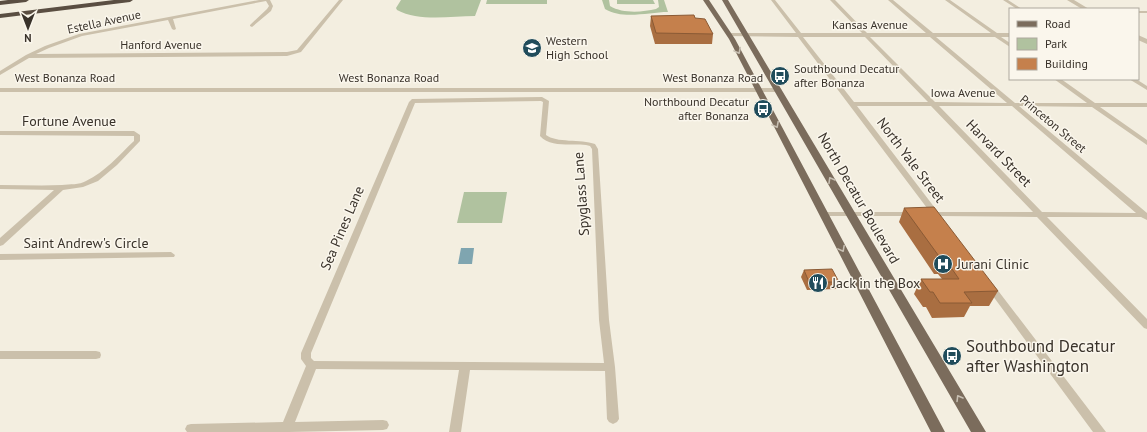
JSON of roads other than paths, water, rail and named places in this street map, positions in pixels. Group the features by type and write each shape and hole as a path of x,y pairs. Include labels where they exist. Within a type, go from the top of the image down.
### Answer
{"highway":[{"path":"0,3 26,0"},
{"path":"0,10 84,0"},
{"path":"0,16 130,0"}],"main road":[{"path":"706,0 729,34 938,432"},
{"name":"North Decatur Boulevard","path":"725,0 979,432"}],"street":[{"name":"Estella Avenue","path":"0,73 28,56 47,47 81,35 267,0"},
{"path":"252,26 270,10 271,6 267,0"},
{"name":"Hanford Avenue","path":"28,56 281,55 294,53 299,51 341,0"},
{"name":"North Yale Street","path":"773,0 938,218"},
{"name":"Harvard Street","path":"832,0 1147,324"},
{"name":"Princeton Street","path":"890,0 1146,216"},
{"path":"947,0 1009,44"},
{"path":"1005,0 1018,8"},
{"path":"1070,0 1084,8"},
{"path":"170,18 174,29"},
{"name":"Kansas Avenue","path":"729,34 1009,35"},
{"path":"1139,38 1147,38"},
{"path":"1139,38 1147,42"},
{"path":"1058,80 1147,143"},
{"path":"1134,80 1147,88"},
{"name":"West Bonanza Road","path":"0,90 778,90"},
{"name":"Spyglass Lane","path":"413,102 418,100 542,99 546,101 543,136 546,139 552,141 587,142 593,145 595,149 604,320 610,367 613,419"},
{"name":"Sea Pines Lane","path":"312,365 306,359 306,353 413,102"},
{"name":"Iowa Avenue","path":"852,104 1147,105"},
{"name":"Fortune Avenue","path":"0,133 134,133 138,135 137,141 100,176 87,184 62,187"},
{"path":"0,188 62,187"},
{"path":"0,243 62,187"},
{"path":"824,214 938,218 1040,215 1146,216"},
{"name":"Saint Andrew's Circle","path":"0,257 171,255"},
{"path":"982,277 1100,432"},
{"path":"0,355 96,355"},
{"path":"287,427 312,365 610,367"},
{"path":"455,432 465,367"},
{"path":"190,429 383,425"}],"water":[{"path":"461,248 474,248 472,264 458,264"}],"place":[{"name":"Western High School","path":"532,48"},
{"name":"Southbound Decatur after Bonanza","path":"780,76"},
{"name":"Northbound Decatur after Bonanza","path":"763,109"},
{"name":"Jurani Clinic","path":"943,264"},
{"name":"Jack in the Box","path":"818,283"},
{"name":"Southbound Decatur after Washington","path":"952,356"}]}
